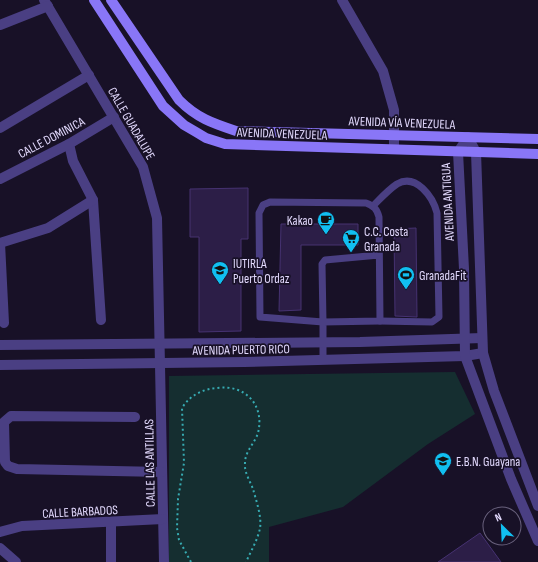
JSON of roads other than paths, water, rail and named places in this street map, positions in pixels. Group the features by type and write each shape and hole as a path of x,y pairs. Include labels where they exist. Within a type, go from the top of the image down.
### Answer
{"street":[{"name":"AVENIDA VENEZUELA","path":"94,0 163,106 184,125 206,138 225,144 538,154"},
{"name":"AVENIDA VÍA VENEZUELA","path":"111,0 179,100 191,112 207,121 236,131 395,134 538,139"},
{"path":"342,0 384,71 394,110 394,149"},
{"path":"0,25 46,3"},
{"name":"CALLE GUADALUPE","path":"46,3 143,167 157,218 160,363"},
{"path":"0,128 89,76"},
{"name":"CALLE DOMINICA","path":"0,179 69,144 114,117"},
{"path":"196,132 207,121"},
{"path":"468,137 476,152 483,353 494,390 538,506"},
{"name":"AVENIDA ANTIGUA","path":"468,137 458,152 464,269 465,356 511,479 538,541"},
{"path":"69,144 73,161 93,200 102,320"},
{"path":"4,323 0,243 48,228 93,200"},
{"name":"AVENIDA PUERTO RICO","path":"0,345 464,340 482,338"},
{"name":"AVENIDA PUERTO RICO","path":"0,365 323,360 465,356 483,353"},
{"name":"CALLE LAS ANTILLAS","path":"160,363 164,562"},
{"path":"134,417 10,416 4,422 5,462 8,466 17,469 162,472"},
{"name":"CALLE BARBADOS","path":"0,532 22,526 163,519"},
{"path":"111,522 111,562"},
{"path":"0,548 16,562"}],"lane":[{"path":"373,206 398,183 410,182 428,192 434,202 437,213 439,316 432,322 323,322 260,317 259,213 263,205 270,202 366,203 373,206 379,217 380,321"},
{"path":"323,360 322,264 325,260 379,255"}],"place":[{"name":"Kakao","path":"326,235"},
{"name":"C.C. Costa Granada","path":"351,253"},
{"name":"IUTIRLA Puerto Ordaz","path":"220,285"},
{"name":"GranadaFit","path":"406,290"},
{"name":"E.B.N. Guayana","path":"443,476"}]}
